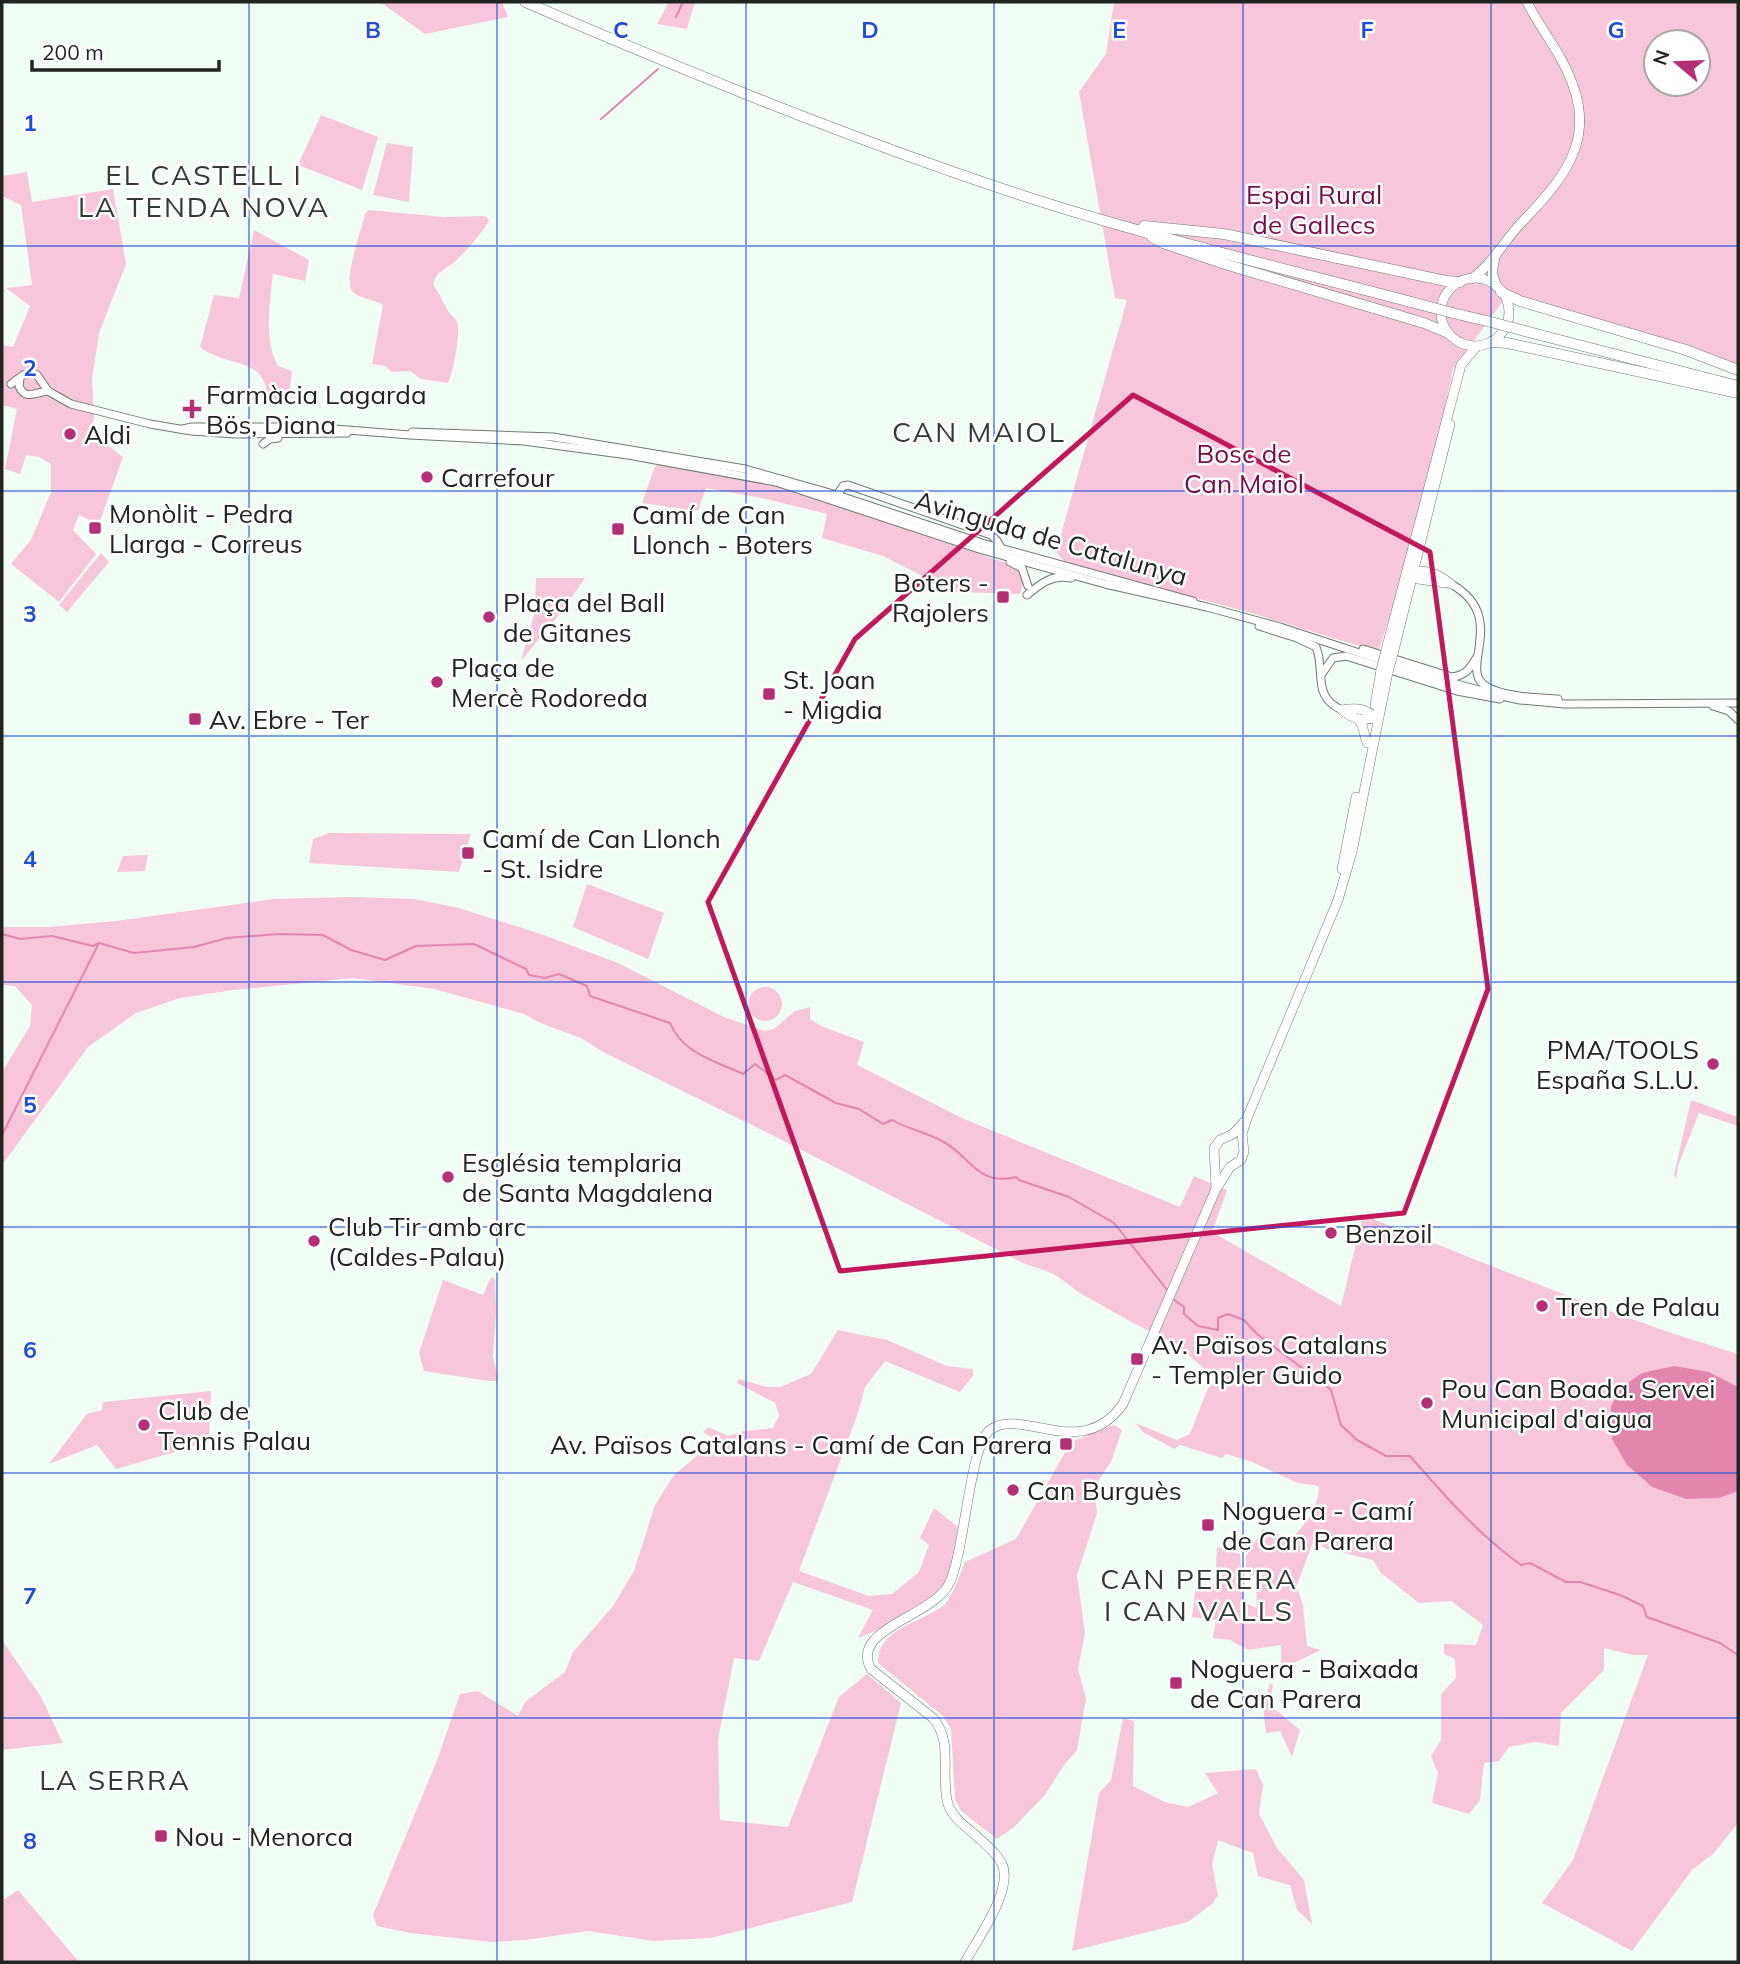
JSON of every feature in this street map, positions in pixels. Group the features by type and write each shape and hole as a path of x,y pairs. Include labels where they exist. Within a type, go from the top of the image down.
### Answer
{"highway":[{"path":"525,2 784,110 1027,197 1140,230 1738,386"},
{"path":"1119,224 1224,234 1446,281 1466,280"},
{"path":"1140,230 1163,243 1209,259 1424,323 1452,337"},
{"path":"1499,290 1520,300 1686,350 1738,370"},
{"path":"1491,342 1738,393"}],"main road":[{"path":"1461,365 1452,337 1440,317 1441,306 1448,292 1481,272 1547,197 1574,154 1580,128 1575,89 1560,56 1527,2"},
{"path":"1330,922 1367,743 1380,706 1404,584 1421,545 1443,456 1461,365 1477,346 1491,342 1502,332 1508,319 1508,308 1492,267 1499,249"},
{"path":"1466,280 1485,281 1499,290"},
{"path":"1452,337 1477,346"},
{"path":"1401,622 1443,427 1452,401"},
{"path":"1421,545 1427,577"},
{"path":"1411,568 1418,579 1427,577 1451,584"},
{"path":"1390,652 1419,584 1427,577"},
{"path":"1358,714 1373,698 1385,671"},
{"path":"1242,1146 1247,1118 1330,922 1352,852 1375,721 1379,682"},
{"path":"1342,710 1375,721"},
{"path":"1358,714 1367,743"},
{"path":"1216,1189 1216,1160 1213,1153 1216,1144 1227,1138 1247,1118"},
{"path":"965,1962 1002,1892 1004,1869 996,1855 956,1819 949,1808 945,1742 940,1726 933,1717 871,1669 867,1659 867,1647 880,1634 936,1601 949,1584 959,1551 978,1451 986,1433 998,1426 1010,1424 1074,1432 1087,1430 1110,1419 1119,1410 1130,1391 1216,1189 1230,1167 1241,1160 1244,1152 1242,1146 1235,1139 1227,1138"},
{"path":"1216,1160 1224,1167 1230,1167"}],"street":[{"path":"2,383 17,382 28,373 33,373 37,375 39,388 29,395 24,394 17,382"},
{"name":"Avinguda de Catalunya","path":"39,388 71,404 183,429 248,434 260,430 289,433 366,431"},
{"name":"Avinguda de Catalunya","path":"183,429 213,427 255,431 310,427 524,441 744,474 784,484 963,544 1167,599 1207,607"},
{"path":"262,447 260,430 299,430 314,433"},
{"name":"Avinguda de Catalunya","path":"401,433 461,432 571,440 779,477 1000,548 1195,601 1207,607"},
{"path":"262,447 270,439 282,438 289,433"},
{"path":"248,434 258,439 262,447"},
{"path":"571,440 645,455 650,459 653,456 732,467"},
{"path":"784,484 797,485 831,496 837,495 843,486 848,485 990,536 997,541 1003,552 1035,561 1040,574 1037,586"},
{"path":"837,495 841,499 922,527 936,535"},
{"path":"963,544 1018,565 1024,572 1028,586"},
{"path":"1128,583 1106,580 1044,563 1030,573 1027,595 1048,580 1064,577 1142,597 1167,599"},
{"path":"1451,584 1468,596 1480,615 1482,634 1478,677 1483,685 1500,692 1581,700 1602,705"},
{"path":"1207,607 1508,698 1545,703 1602,705 1738,703"},
{"path":"1223,611 1232,617 1316,647 1321,686 1326,698 1333,706 1342,710"},
{"path":"1280,627 1304,630 1452,677 1468,672 1478,656"},
{"path":"1321,675 1333,658 1346,656 1480,697 1496,700 1508,698"},
{"path":"1705,704 1729,711 1738,720"}],"highlighted area":[{"path":"1133,395 1430,552 1488,989 1404,1213 840,1271 708,902 855,639"}],"green space":[{"path":"380,2 502,2 508,17 425,34"},
{"path":"669,2 695,2 687,29 657,24"},
{"name":"Espai Rural de Gallecs","path":"1114,2 1738,2 1738,368 1509,293 1453,369 1395,602 1378,652 1248,612 1067,564 1056,552 1127,300 1115,298 1079,92 1106,54"},
{"path":"321,115 378,137 362,190 298,165"},
{"path":"387,143 413,147 409,202 373,195"},
{"path":"27,172 32,202 113,189 126,264 99,333 92,379 94,416 91,432 123,457 99,524 79,515 73,530 96,554 59,602 11,564 31,540 51,492 51,464 39,457 26,455 20,474 5,469 17,409 2,405 2,345 13,347 30,306 6,288 32,285 21,205 2,196 2,176"},
{"path":"369,210 444,217 482,216 489,221 460,257 434,280 433,285 458,327 456,353 448,383 421,379 410,371 392,372 385,366 372,364 383,305 355,294 350,285 354,254 365,214"},
{"path":"254,230 309,260 305,281 273,274 269,309 270,344 278,366 292,371 288,405 268,404 262,377 254,370 200,347 214,295 239,298"},
{"path":"660,464 783,488 1006,563 1020,570 1024,581 1020,594 954,592 883,556 822,538 827,514 762,498 706,488 698,511 642,503 655,466"},
{"path":"101,553 109,562 67,612 59,605"},
{"path":"536,578 585,578 521,661 535,611"},
{"path":"329,833 471,834 459,872 309,863 313,839"},
{"path":"148,855 145,871 117,872 123,856"},
{"path":"587,884 664,913 648,959 573,927"},
{"path":"273,899 414,899 459,908 541,934 618,963 724,1017 765,1031 774,1029 795,1011 810,1007 810,1019 821,1026 864,1042 857,1065 964,1119 1180,1207 1194,1176 1227,1190 1212,1232 1341,1306 1363,1215 1596,1306 1738,1354 1738,1823 1714,1853 1692,1870 1632,1951 1542,1903 1573,1860 1648,1655 1633,1655 1604,1648 1604,1670 1561,1713 1559,1746 1535,1742 1509,1747 1499,1761 1484,1763 1480,1800 1469,1814 1432,1803 1438,1773 1431,1756 1441,1740 1441,1694 1456,1678 1455,1659 1444,1654 1444,1644 1476,1645 1483,1625 1451,1601 1419,1603 1381,1573 1373,1560 1327,1549 1313,1542 1297,1585 1303,1606 1307,1646 1321,1650 1281,1669 1281,1645 1248,1650 1230,1640 1213,1638 1216,1620 1192,1617 1196,1584 1215,1585 1217,1547 1240,1554 1243,1602 1257,1608 1256,1577 1246,1572 1246,1556 1263,1529 1291,1539 1310,1515 1317,1501 1319,1486 1298,1483 1252,1462 1226,1454 1222,1458 1180,1445 1174,1449 1143,1432 1135,1423 1177,1440 1190,1434 1208,1388 1216,1380 1179,1346 1080,1293 1054,1274 1023,1263 603,1052 581,1038 524,1014 434,989 353,978 180,998 136,1013 88,1047 2,1165 2,1072 30,1026 32,1005 15,986 2,985 2,927 48,927 116,921"},
{"path":"765,987 777,992 782,1004 777,1016 765,1021 753,1016 748,1004 753,992"},
{"path":"1691,1100 1738,1117 1738,1126 1699,1113 1678,1166 1676,1179 1674,1175"},
{"path":"491,1277 495,1279 493,1356 498,1381 424,1371 419,1353 443,1280 483,1295"},
{"path":"838,1330 887,1340 947,1366 973,1369 973,1376 960,1392 885,1361 865,1387 858,1413 799,1571 869,1596 892,1594 919,1572 929,1545 920,1538 934,1508 958,1527 950,1569 940,1589 906,1615 858,1638 873,1610 793,1582 759,1661 734,1658 718,1739 720,1820 788,1827 839,1697 867,1674 901,1703 852,1902 711,1938 653,1941 588,1931 491,1942 410,1933 377,1926 373,1915 438,1758 460,1694 478,1691 518,1716 525,1702 565,1672 573,1652 613,1606 634,1571 655,1505 674,1475 698,1455 713,1448 718,1441 703,1432 708,1427 729,1436 744,1431 773,1428 779,1415 775,1403 737,1383 739,1379 767,1387 780,1387 811,1374"},
{"name":"Club de Tennis Palau","path":"211,1391 209,1442 116,1469 97,1445 49,1464 87,1414 102,1410 103,1402"},
{"path":"1114,1425 1122,1430 1111,1462 1094,1487 1097,1513 1077,1575 1085,1633 1078,1669 1086,1698 1077,1750 1045,1795 1013,1828 997,1839 961,1811 955,1799 951,1729 943,1716 878,1663 880,1651 884,1642 892,1635 947,1602 965,1562 1016,1539 1071,1442"},
{"path":"2,1640 41,1697 63,1743 2,1750"},
{"path":"1270,1683 1273,1685 1270,1705 1300,1730 1292,1757 1280,1731 1266,1733 1263,1706"},
{"path":"1123,1718 1134,1721 1133,1786 1165,1802 1188,1807 1218,1793 1205,1773 1256,1769 1263,1785 1259,1814 1277,1848 1304,1880 1312,1924 1297,1910 1290,1885 1258,1876 1253,1853 1218,1840 1212,1865 1218,1895 1213,1903 1188,1922 1072,1951 1099,1793 1111,1780"},
{"path":"18,1890 79,1962 2,1962 2,1901"}],"shaded area":[{"path":"1674,1366 1709,1372 1738,1387 1738,1491 1719,1498 1686,1499 1652,1487 1627,1465 1612,1439 1611,1406 1622,1387 1642,1373"}],"waterway":[{"path":"676,17 683,2"},
{"path":"601,119 658,69"},
{"path":"2,934 20,939 52,936 93,946 99,943 134,953 194,947 227,938 278,934 323,935 351,950 385,960 416,946 474,944 526,969 529,975 545,978 559,974 587,986 590,996 670,1023 675,1033 691,1049 743,1074 755,1064 776,1080 785,1075 836,1103 859,1109 883,1124 892,1120 942,1141 983,1174 992,1178 1016,1177 1069,1197 1114,1223 1168,1291"},
{"path":"2,1135 98,945"},
{"path":"1173,1299 1184,1307 1184,1314 1198,1326 1218,1330 1218,1318 1228,1314 1244,1320 1257,1334 1331,1390 1341,1425 1357,1440 1386,1456 1410,1456 1476,1528 1521,1565 1530,1563 1566,1582 1580,1582 1620,1595 1643,1606 1647,1617 1720,1643 1738,1655"}],"place":[{"name":"Farmàcia Lagarda Bös, Diana","path":"192,409"},
{"name":"Aldi","path":"70,434"},
{"name":"Carrefour","path":"427,477"},
{"name":"Monòlit - Pedra Llarga - Correus","path":"95,528"},
{"name":"Camí de Can Llonch - Boters","path":"618,529"},
{"name":"Boters - Rajolers","path":"1003,597"},
{"name":"Plaça del Ball de Gitanes","path":"489,617"},
{"name":"Plaça de Mercè Rodoreda","path":"437,682"},
{"name":"St. Joan - Migdia","path":"769,694"},
{"name":"Av. Ebre - Ter","path":"195,719"},
{"name":"Camí de Can Llonch - St. Isidre","path":"468,853"},
{"name":"PMA/TOOLS España S.L.U.","path":"1713,1064"},
{"name":"Església templaria de Santa Magdalena","path":"448,1177"},
{"name":"Benzoil","path":"1331,1233"},
{"name":"Club Tir amb arc (Caldes-Palau)","path":"314,1241"},
{"name":"Tren de Palau","path":"1542,1306"},
{"name":"Av. Països Catalans - Templer Guido","path":"1137,1359"},
{"name":"Pou Can Boada. Servei Municipal d'aigua","path":"1427,1403"},
{"name":"Club de Tennis Palau","path":"144,1425"},
{"name":"Av. Països Catalans - Camí de Can Parera","path":"1066,1444"},
{"name":"Can Burguès","path":"1013,1490"},
{"name":"Noguera - Camí de Can Parera","path":"1208,1525"},
{"name":"Noguera - Baixada de Can Parera","path":"1176,1683"},
{"name":"Nou - Menorca","path":"161,1836"}],"district":[{"name":"EL CASTELL I LA TENDA NOVA","path":"204,190"},
{"name":"CAN MAIOL","path":"979,431"},
{"name":"CAN PERERA I CAN VALLS","path":"1199,1594"},
{"name":"LA SERRA","path":"115,1779"}],"park label":[{"name":"Bosc de Can Maiol","path":"1244,468"}]}
